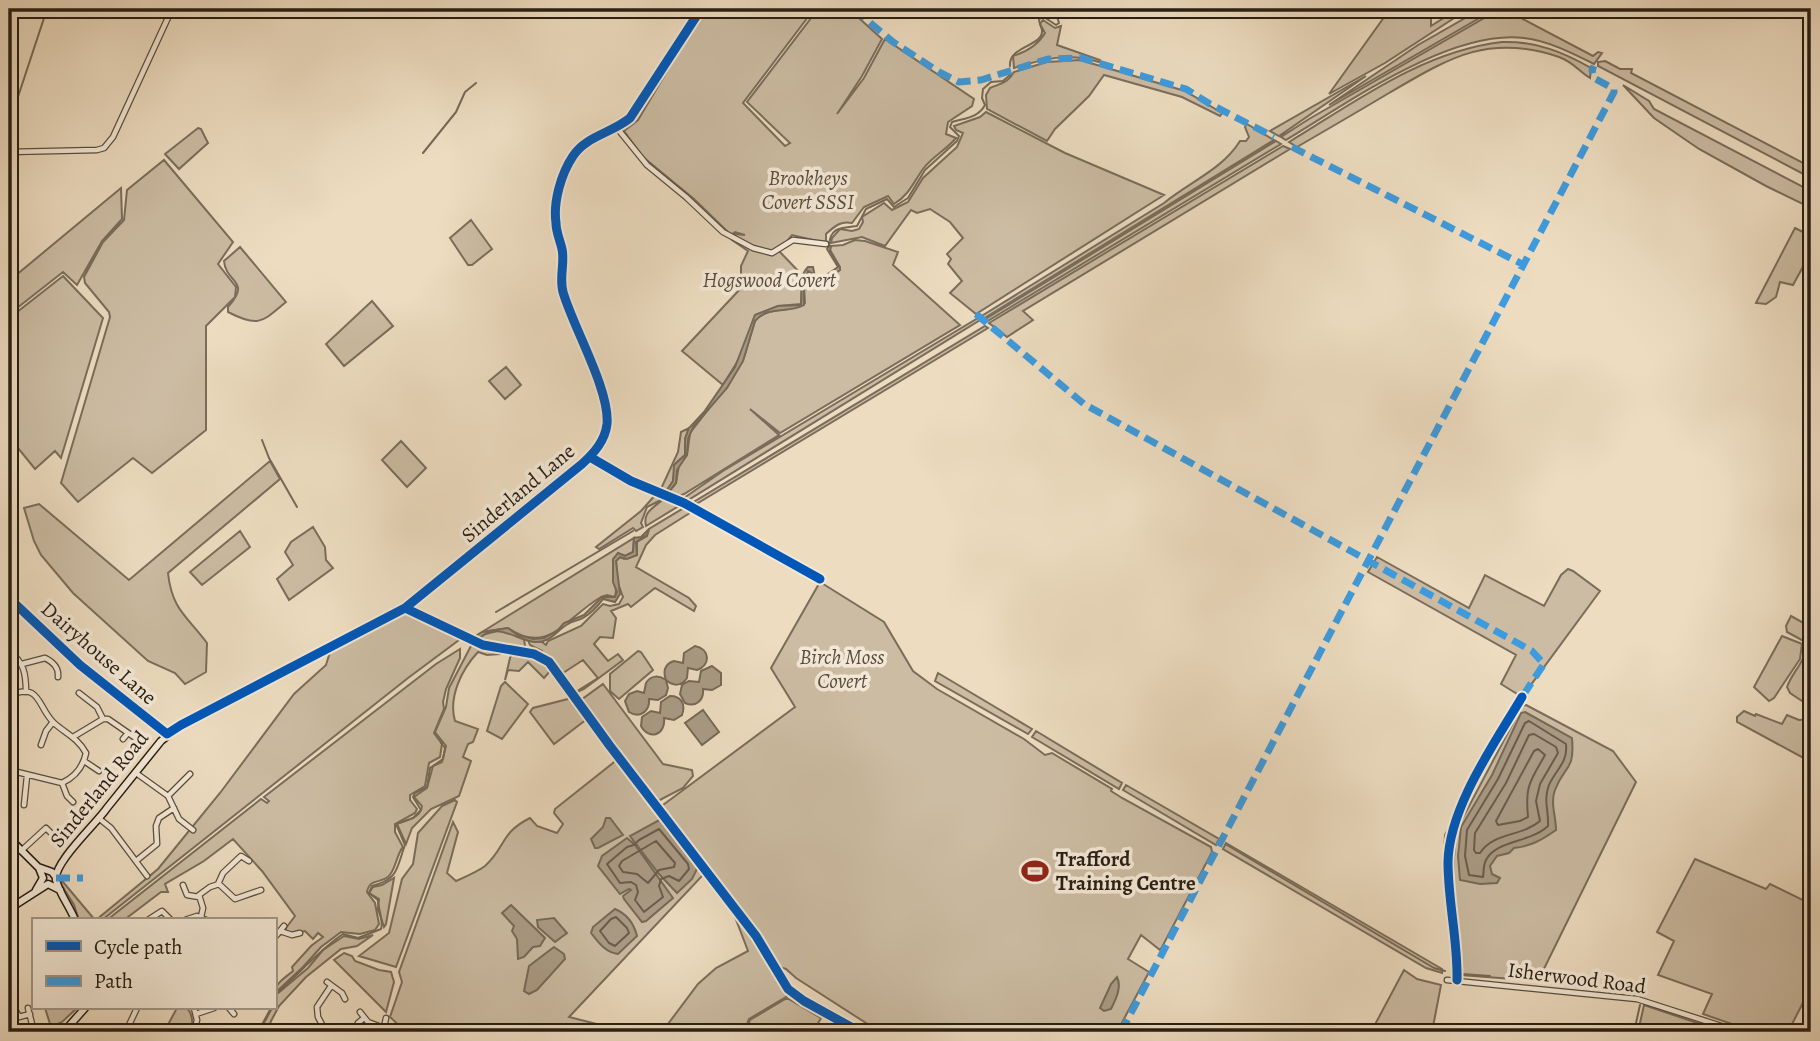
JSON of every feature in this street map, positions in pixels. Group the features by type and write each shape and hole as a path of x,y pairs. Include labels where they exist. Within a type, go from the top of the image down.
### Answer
{"street":[{"path":"9,152 86,151 104,148 113,138 172,9"},
{"name":"Sinderland Lane","path":"167,734 405,608 582,464 604,438 607,419 605,403 563,290 563,255 556,229 555,212 563,177 575,153 590,140 617,128 630,118 701,9"},
{"path":"617,128 647,165 735,241 772,253 793,240 827,244"},
{"name":"Dairyhouse Lane","path":"9,598 81,666 167,734"},
{"path":"405,608 480,643 542,657 549,662 566,686"},
{"path":"9,628 16,634 9,645"},
{"path":"9,651 25,671 26,692"},
{"path":"22,664 46,659 56,666 58,677"},
{"path":"9,696 26,692 40,699 53,722 73,737 86,753 74,776 62,783 9,770"},
{"path":"79,693 97,707 103,719"},
{"path":"9,712 12,736 9,752"},
{"path":"73,737 103,719 108,719 134,737"},
{"path":"41,745 53,722"},
{"path":"122,739 128,733"},
{"name":"Sinderland Road","path":"9,909 53,875 101,820 167,734"},
{"path":"84,761 99,771"},
{"path":"136,773 168,796 182,823 193,830"},
{"path":"168,796 190,774"},
{"path":"24,805 27,776"},
{"path":"62,783 67,796 73,802"},
{"path":"136,861 157,844 159,818 175,811"},
{"path":"101,820 111,828 147,876"},
{"path":"21,851 46,828 61,843"},
{"path":"10,843 38,867 53,875 74,918"},
{"path":"204,918 199,897 201,892 218,884 223,873 241,856 249,861"},
{"path":"38,867 45,881 61,891"},
{"name":"Sinderland Road","path":"45,881 53,875"},
{"path":"218,884 235,899 261,890"},
{"path":"183,885 187,895 199,897"},
{"path":"151,918 162,911 169,918"},
{"path":"276,936 282,928 296,937"},
{"name":"Isherwood Road","path":"1447,980 1637,999 1740,1032"},
{"path":"324,1032 317,1007 329,984 344,997 349,991"},
{"path":"28,1008 34,1032"},
{"path":"51,1032 64,1031 83,1010"},
{"path":"129,1032 136,1010"},
{"path":"194,1010 197,1023 194,1032"},
{"path":"195,1014 208,1010"},
{"path":"231,1010 234,1014"},
{"path":"16,1011 19,1017 30,1014"},
{"path":"360,1012 374,1026 383,1030 386,1018"},
{"path":"358,1023 364,1018"},
{"path":"10,1031 27,1032"}],"green space":[{"path":"708,9 814,9 743,103 785,146 790,143 747,102 818,9 849,9 882,39 837,114 864,78 885,39 974,99 972,106 948,122 946,134 956,138 927,165 907,193 894,204 888,196 864,207 852,223 838,225 826,234 826,243 792,235 779,251 802,275 801,304 778,306 755,315 742,354 723,385 682,351 741,288 741,266 748,251 732,240 735,234 745,235 735,232 731,235 694,199 643,157 624,131 638,120 682,46"},
{"path":"1390,9 1431,9 1431,26 1458,9 1468,9 1385,63 1329,94"},
{"path":"1481,9 1495,9 1329,105 1418,45"},
{"path":"1500,9 1528,9 1517,16 1593,56 1598,52 1602,53 1594,64 1551,45 1524,38 1495,38 1464,45 1400,72 1286,140 1281,137 1309,119"},
{"path":"1043,20 1055,28 1061,26 1057,45 1100,60 1099,62 1067,57 1014,68 1013,56 1031,48 1045,33 1040,24"},
{"path":"1502,42 1526,43 1560,52 1591,68 1590,78 1559,57 1534,50 1511,48 1470,53 1431,69 1297,147 1289,142 1365,95 1417,67 1473,47"},
{"path":"1080,60 1185,91 1222,113 1220,116 1182,97 1104,75 1089,96 1055,129 1047,141 987,109 986,95 990,88 1006,81 1014,72 1047,62"},
{"path":"1605,61 1620,69 1632,69 1631,73 1811,167 1811,178 1598,66 1598,62"},
{"path":"1366,76 1279,136 1270,131"},
{"path":"1623,85 1649,101 1654,109 1811,191 1811,208 1699,149 1654,118"},
{"path":"986,112 1065,153 1164,195 976,314 950,293 962,281 948,264 951,259 947,254 963,238 950,222 930,209 917,213 911,210 885,246 862,237 831,243 840,229 859,229 863,222 862,217 884,203 892,210 908,202 923,178 957,147 963,133 954,126 980,117"},
{"path":"1247,124 1274,140 983,319 980,317 1164,203 1215,168 1240,141 1246,141 1249,137 1245,127"},
{"path":"198,128 208,143 179,169 165,154"},
{"path":"1276,141 1281,144 986,322 984,320"},
{"path":"1283,146 1290,149 1023,311 1033,320 1007,337 989,323"},
{"path":"164,160 233,242 218,264 236,287 235,297 206,326 206,430 152,473 133,458 78,502 61,483 110,317 109,312 85,283 84,277 103,242 124,220 127,190"},
{"path":"121,188 122,219 102,241 77,285 63,272 12,312 9,309 9,281"},
{"path":"471,220 492,249 472,265 468,265 450,238"},
{"path":"1795,228 1811,236 1811,252 1793,285 1780,282 1776,297 1766,304 1756,303"},
{"path":"855,240 898,252 893,265 960,325 780,433 750,409 779,435 684,494 677,497 667,494 676,483 679,465 687,455 690,433 725,388 744,357 755,321 766,313 805,303 804,286 808,271 812,273 811,280 821,284 840,270 830,250 831,246"},
{"path":"240,247 286,302 260,320 247,320 228,312 238,287 224,261"},
{"path":"63,276 103,318 61,458 55,451 35,469 9,437 9,314 12,316"},
{"path":"372,301 393,326 344,366 326,344"},
{"path":"978,318 980,320 685,502 681,500 723,471"},
{"path":"985,326 988,328 698,503 692,503"},
{"path":"506,367 521,385 505,399 489,381"},
{"path":"689,428 685,439 685,455 676,463 673,481 665,493 660,491 678,452 681,432"},
{"path":"401,441 426,468 407,487 382,460"},
{"path":"270,461 280,479 168,573 177,604 207,643 206,672 185,684 175,673 148,661 73,593 41,555 24,508 39,504 129,580"},
{"path":"657,493 663,495 661,500 647,507 641,523 643,527 636,531 633,528 599,549 596,547 641,511"},
{"path":"666,496 682,504 646,526 648,512"},
{"path":"687,506 693,511 655,535 646,545 636,567 689,598 696,606 694,611 655,588 631,607 628,604 611,611 616,618 613,638 600,637 594,644 608,661 618,654 623,660 584,689 575,693 598,678 583,660 560,675 541,655 542,651 530,645 528,640 546,645 548,641 581,626 603,604 619,604 623,597 617,581 616,561 620,557 624,559 637,555 637,542 647,536 649,529"},
{"path":"313,527 325,547 326,560 333,568 289,600 277,579 293,565 285,552 291,542"},
{"path":"240,531 250,547 202,585 190,572"},
{"path":"634,538 633,552 625,556 618,553 615,561 615,597 601,597 546,636 522,636 508,628 482,632"},
{"path":"1377,557 1469,608 1485,575 1544,606 1561,575 1568,569 1600,591 1522,697 1501,684 1516,655 1368,572"},
{"name":"Birch Moss Covert","path":"820,582 884,622 913,671 937,689 1024,739 1045,755 1052,753 1112,789 1111,791 1122,798 1211,847 1212,852 1160,950 1141,935 1128,959 1149,972 1117,1032 880,1032 786,969 776,966 760,940 761,936 662,811 663,805 795,707 771,668"},
{"path":"406,613 459,635 459,640 105,918 98,918 158,869 220,793 294,694 326,665 330,652"},
{"path":"1791,616 1811,627 1811,645 1787,632 1786,626"},
{"path":"506,631 524,639 525,646 538,654 478,640 482,635"},
{"path":"1782,636 1802,644 1800,659 1774,698 1769,701 1754,687"},
{"path":"473,642 500,654 487,655 478,652 462,675 455,693 455,721 478,729 463,757 471,761 459,796 431,809 412,828 406,844 397,824 419,813 422,806 414,797 427,788 433,766 442,762 446,746 435,732 446,707 449,688"},
{"path":"1806,646 1811,649 1811,690 1802,701 1790,693 1787,687"},
{"path":"460,649 460,658 446,689 444,709 434,733 442,744 440,757 429,763 425,786 410,795 410,800 417,809 415,813 395,824 395,832 403,847 393,870 388,877 368,888 367,892 375,903 379,924 375,930 360,934 341,932 321,947 276,992 279,983 293,971 292,967 323,937 318,933 313,939 305,931 293,934 286,931 295,916 262,871 233,839 204,861 165,884 168,892 161,892 127,918 110,918 261,799 267,803 269,801 264,797 436,664"},
{"path":"638,651 653,670 619,699 610,691 610,674"},
{"path":"513,653 540,658 551,670 544,678 528,662 519,671 508,670 505,680"},
{"path":"938,673 1032,729 1028,734 935,681"},
{"path":"505,682 528,704 502,739 487,731 501,686"},
{"path":"603,684 663,764 692,770 693,776 683,788 658,801 630,768 581,700"},
{"path":"572,698 587,719 554,744 530,712 533,708"},
{"path":"1526,705 1613,751 1636,782 1538,981 1461,975 1454,877 1459,825 1522,706"},
{"path":"1744,711 1782,724 1787,715 1799,720 1811,719 1811,762 1737,722 1737,717"},
{"path":"1036,731 1122,783 1119,789 1032,737"},
{"path":"618,759 702,865 703,875 569,1017 628,1032 406,1032 390,1017 402,982 399,972 453,822 458,832 447,873 456,881 485,866 513,829 530,818 537,826 557,833 563,824 554,813 555,809"},
{"path":"1126,785 1219,839 1216,845 1123,790"},
{"path":"455,800 457,802 396,967 359,956 389,933 402,879 413,864 418,833 442,806"},
{"path":"1226,843 1442,969 1442,973 1426,968 1223,849"},
{"path":"1695,859 1766,889 1770,884 1811,904 1811,987 1788,1032 1755,1032 1703,1014 1712,994 1658,975 1674,941 1657,932"},
{"path":"707,872 755,938 791,994 749,1019 744,1032 662,1032 698,984 716,968 748,951 735,917 706,877"},
{"path":"394,878 384,927 378,909 379,899 369,893 373,887"},
{"path":"62,879 93,918 78,918 61,884"},
{"path":"373,935 357,946 341,949 306,977 279,1006 268,1032 259,1032 271,1010 276,1010 277,994 308,968 323,950 344,936 359,939"},
{"path":"344,953 352,956 355,961 391,972 394,982 386,1012 334,960"},
{"path":"1404,970 1417,979 1441,985 1432,1032 1371,1032"},
{"path":"787,998 821,1018 813,1032 746,1032 750,1020"},
{"path":"1644,1005 1724,1032 1638,1032"},
{"path":"46,1010 75,1010 62,1022 51,1027"},
{"path":"176,1010 189,1010 191,1032 164,1032"}],"water":[{"path":"829,246 840,270 817,285 812,282 812,273 808,271 804,286 804,305 772,311 755,321 743,361 727,388 693,427 688,439 687,455 677,470 676,483 665,493 673,481 674,465 685,455 685,439 689,428 704,412 735,367 755,315 778,306 801,305 802,280 808,267 813,267 816,282 838,267 827,249"},
{"path":"649,529 647,535 636,542 637,555 627,559 620,557 616,561 620,594 615,602 603,599 586,616 540,642 498,631 485,634 478,640 474,637 482,632 508,628 518,635 533,639 544,638 557,631 564,623 584,615 602,597 615,597 617,592 613,582 613,559 618,553 625,556 633,552 634,538 641,537"},
{"path":"695,646 704,650 707,657 702,668 688,668 687,678 680,684 666,680 665,671 668,664 674,661 683,663 684,653"},
{"path":"712,666 721,673 721,685 712,690 703,689 702,697 696,704 685,703 680,694 682,685 689,681 699,682 701,671"},
{"path":"653,677 666,680 666,695 658,700 649,699 644,713 637,715 629,712 625,701 629,694 637,691 644,693 646,683"},
{"path":"670,696 682,701 682,715 674,720 664,718 662,729 656,734 644,731 641,726 642,717 651,711 660,713 661,702"},
{"path":"703,710 719,732 702,745 685,723"},
{"path":"1525,712 1572,738 1572,757 1554,795 1556,830 1536,842 1497,856 1490,866 1492,874 1500,878 1497,883 1480,884 1460,880 1458,856 1461,827 1492,775 1521,713"},
{"path":"606,818 610,818 623,835 595,848 591,839 603,827"},
{"path":"661,819 694,860 697,869 692,879 677,893 630,836"},
{"path":"627,838 673,898 642,922 624,899 623,896 631,890 620,894 598,866 602,856"},
{"path":"511,905 545,938 540,946 533,947 524,957 518,959 517,939 512,931 514,926 502,913"},
{"path":"615,909 629,920 637,936 618,954 606,949 591,933 593,927"},
{"path":"554,918 567,933 555,942 538,927 537,920"},
{"path":"554,947 564,954 565,959 537,990 529,994 524,991 529,966"},
{"path":"1117,977 1119,989 1116,997 1111,1009 1104,1011 1100,1008"}],"waterway":[{"path":"9,124 47,9"},
{"path":"1010,66 1014,54 1038,40 1042,30 1039,19 1044,17 1056,25 1059,23 1056,13 1048,9"},
{"path":"829,246 834,231 857,226 866,209 887,199 894,207 908,198 925,170 957,141 959,136 950,127 952,122 979,113 985,105 982,98 983,89 991,82 1003,81 1010,75"},
{"path":"423,153 456,112 465,92 476,83"},
{"path":"262,440 269,458 297,507"},
{"path":"726,528 817,579"},
{"path":"496,612 633,531"},
{"path":"1454,974 1445,835 1515,701"},
{"path":"276,996 317,955 343,934 358,938 381,929 378,900 369,893 372,886 387,880 398,867 405,845 396,824 413,818 421,810 413,797 427,787 430,768 443,759 445,748 441,743"},
{"path":"1227,845 1434,968 1445,971"},
{"path":"1462,974 1490,976"},
{"path":"1634,1032 1640,1005"},
{"path":"258,1032 270,1010"}],"marked path":[{"path":"854,9 893,42 959,82 981,80 1048,59 1081,58 1186,89 1274,137"},
{"path":"1121,1032 1614,92 1614,89 1594,78 1594,66"},
{"path":"1292,147 1524,265"},
{"path":"976,314 1084,404 1532,651 1544,664 1520,700"},
{"path":"56,878 83,878"}],"cycle path":[{"path":"9,598 80,665 167,734 405,608 582,464 595,451 604,436 606,410 597,377 563,292 563,254 555,215 559,188 578,149 630,118 701,9"},
{"path":"590,457 631,481 684,503 820,579"},
{"path":"405,608 483,645 534,654 549,662 756,936 788,989 860,1032"},
{"path":"1457,980 1448,877 1450,841 1456,819 1475,776 1522,697"}],"place":[{"name":"Trafford Training Centre","path":"1035,871"}],"park label":[{"name":"Brookheys Covert SSSI","path":"808,190"},
{"name":"Hogswood Covert","path":"769,280"}]}
